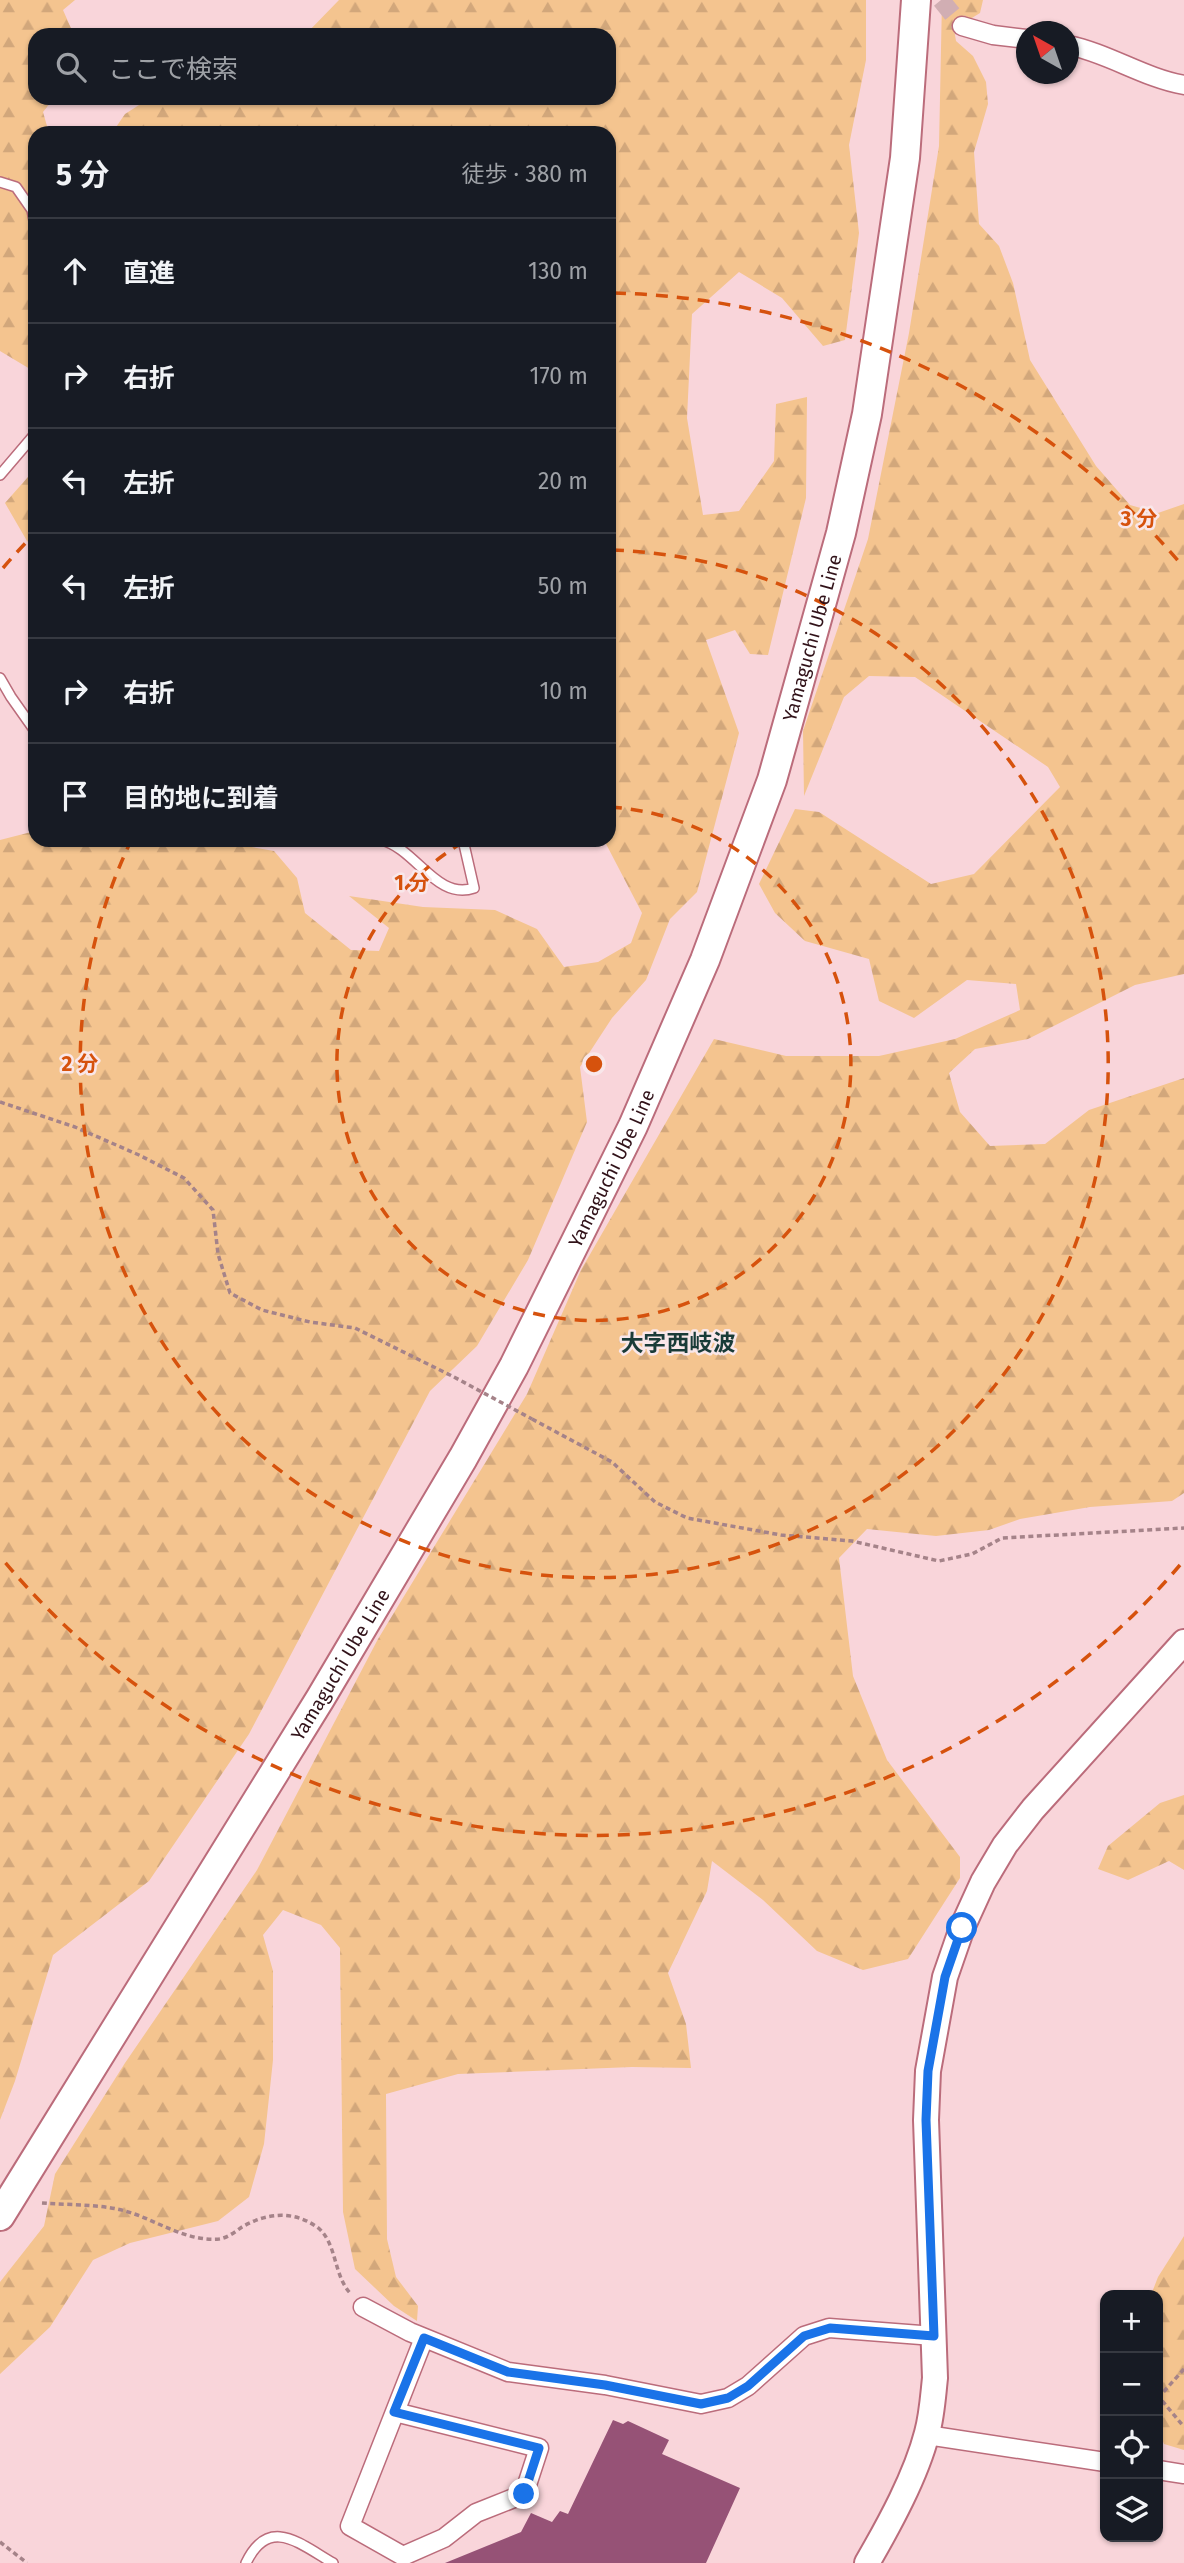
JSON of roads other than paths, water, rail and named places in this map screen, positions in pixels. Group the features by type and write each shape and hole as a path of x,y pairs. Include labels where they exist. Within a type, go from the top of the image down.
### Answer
{"main road":[{"name":"Yamaguchi Ube Line","path":"0,2216 320,1699 463,1458 513,1366 669,1048 705,960 772,779 841,533 867,414 903,171 916,0"}],"street":[{"path":"962,26 993,35 1016,38"},
{"path":"1079,47 1184,85"},
{"path":"867,2563 898,2503 927,2435 935,2378 926,2120 928,2071 945,1977 962,1928 983,1882 1005,1844 1041,1799 1184,1642"},
{"path":"363,2307 424,2338 508,2372 605,2385 701,2404 728,2398 748,2386 804,2336 830,2328 934,2336"},
{"path":"394,2412 539,2448 524,2494 476,2513 444,2538 403,2556 350,2526 394,2412 424,2338"},
{"path":"927,2435 1100,2461"},
{"path":"1163,2471 1184,2474"}],"lane":[{"path":"0,182 16,187 28,204"},
{"path":"0,475 28,442"},
{"path":"0,678 28,721"},
{"path":"397,847 449,890 465,891 474,888 465,847"},
{"path":"246,2563 260,2541 270,2536 294,2540 333,2563"}],"tunnel":[{"path":"941,0 962,26"}],"district":[{"name":"大字西岐波","path":"678,1343"}]}
